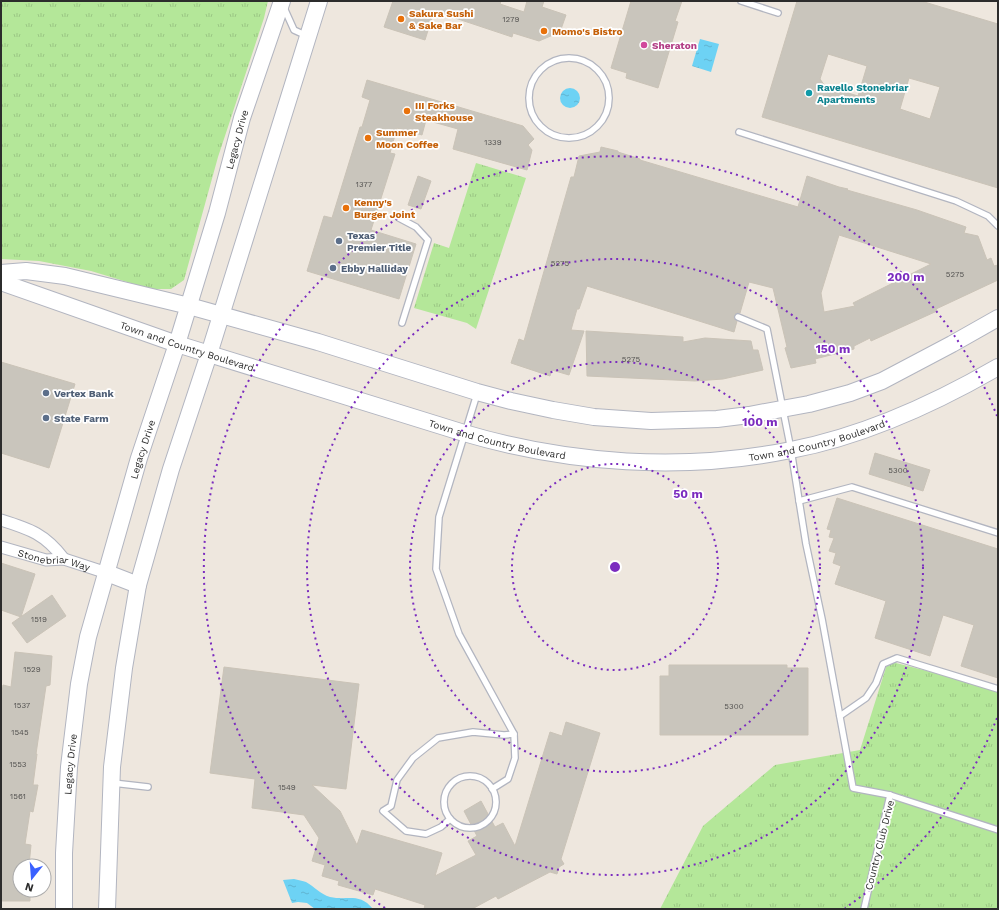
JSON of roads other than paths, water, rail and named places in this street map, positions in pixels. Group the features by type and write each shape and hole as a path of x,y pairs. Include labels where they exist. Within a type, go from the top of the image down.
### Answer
{"main road":[{"name":"Legacy Drive","path":"64,909 64,853 69,767 79,684 88,638 142,451 177,344 217,213 242,118 282,1"},
{"path":"107,909 112,766 124,668 138,585 171,469 209,354 319,1"},
{"path":"1,273 26,271 65,276 188,306 318,342 477,392 553,410 616,419 678,421 717,419 810,404 850,393 882,381 998,318"},
{"name":"Town and Country Boulevard","path":"1,282 177,344 484,439 529,449 582,457 624,461 697,462 791,450 849,435 921,408 998,368"},
{"path":"107,573 138,585"}],"street":[{"path":"1,520 30,529 53,545 64,559"},
{"name":"Stonebriar Way","path":"1,547 46,560 64,559 107,573"}],"lane":[{"path":"286,1 285,10 294,30 308,36"},
{"path":"741,1 778,13"},
{"path":"565,58 582,60 595,67 605,79 610,94 609,108 603,121 593,131 582,137 570,139 558,137 544,130 534,119 528,103 529,90 536,74 549,63 565,58"},
{"path":"739,132 956,201 988,216 998,226"},
{"path":"399,218 416,227 428,240 402,323"},
{"path":"738,317 767,329 791,450 798,501 822,619 853,788 890,795"},
{"path":"477,392 439,517 436,569 459,634 514,734 515,758 508,779 492,789"},
{"path":"798,501 852,487 998,533"},
{"path":"840,716 866,698 876,682 883,664 897,658 998,689"},
{"path":"450,819 441,827 426,834 406,831 383,811 391,806 397,780 413,758 438,738 473,732 504,735 514,734"},
{"path":"471,776 486,782 492,789 495,796 496,805 494,814 488,821 481,826 469,828 456,824 450,819 446,812 444,803 445,795 454,781 471,776"},
{"path":"112,783 148,787"},
{"name":"Country Club Drive","path":"864,909 890,795 998,830"}],"water":[{"path":"700,39 719,44 711,72 692,66"},
{"path":"566,88 574,88 580,94 580,102 574,108 566,108 560,102 560,94"},
{"path":"294,879 306,882 330,897 358,899 368,904 373,909 315,909 307,903 292,903 283,880"}],"place":[{"name":"Sakura Sushi & Sake Bar","path":"401,19"},
{"name":"Momo's Bistro","path":"544,31"},
{"name":"Sheraton","path":"644,45"},
{"name":"Ravello Stonebriar Apartments","path":"809,93"},
{"name":"III Forks Steakhouse","path":"407,111"},
{"name":"Summer Moon Coffee","path":"368,138"},
{"name":"Kenny's Burger Joint","path":"346,208"},
{"name":"Texas Premier Title","path":"339,241"},
{"name":"Ebby Halliday","path":"333,268"},
{"name":"Vertex Bank","path":"46,393"},
{"name":"State Farm","path":"46,418"}]}
